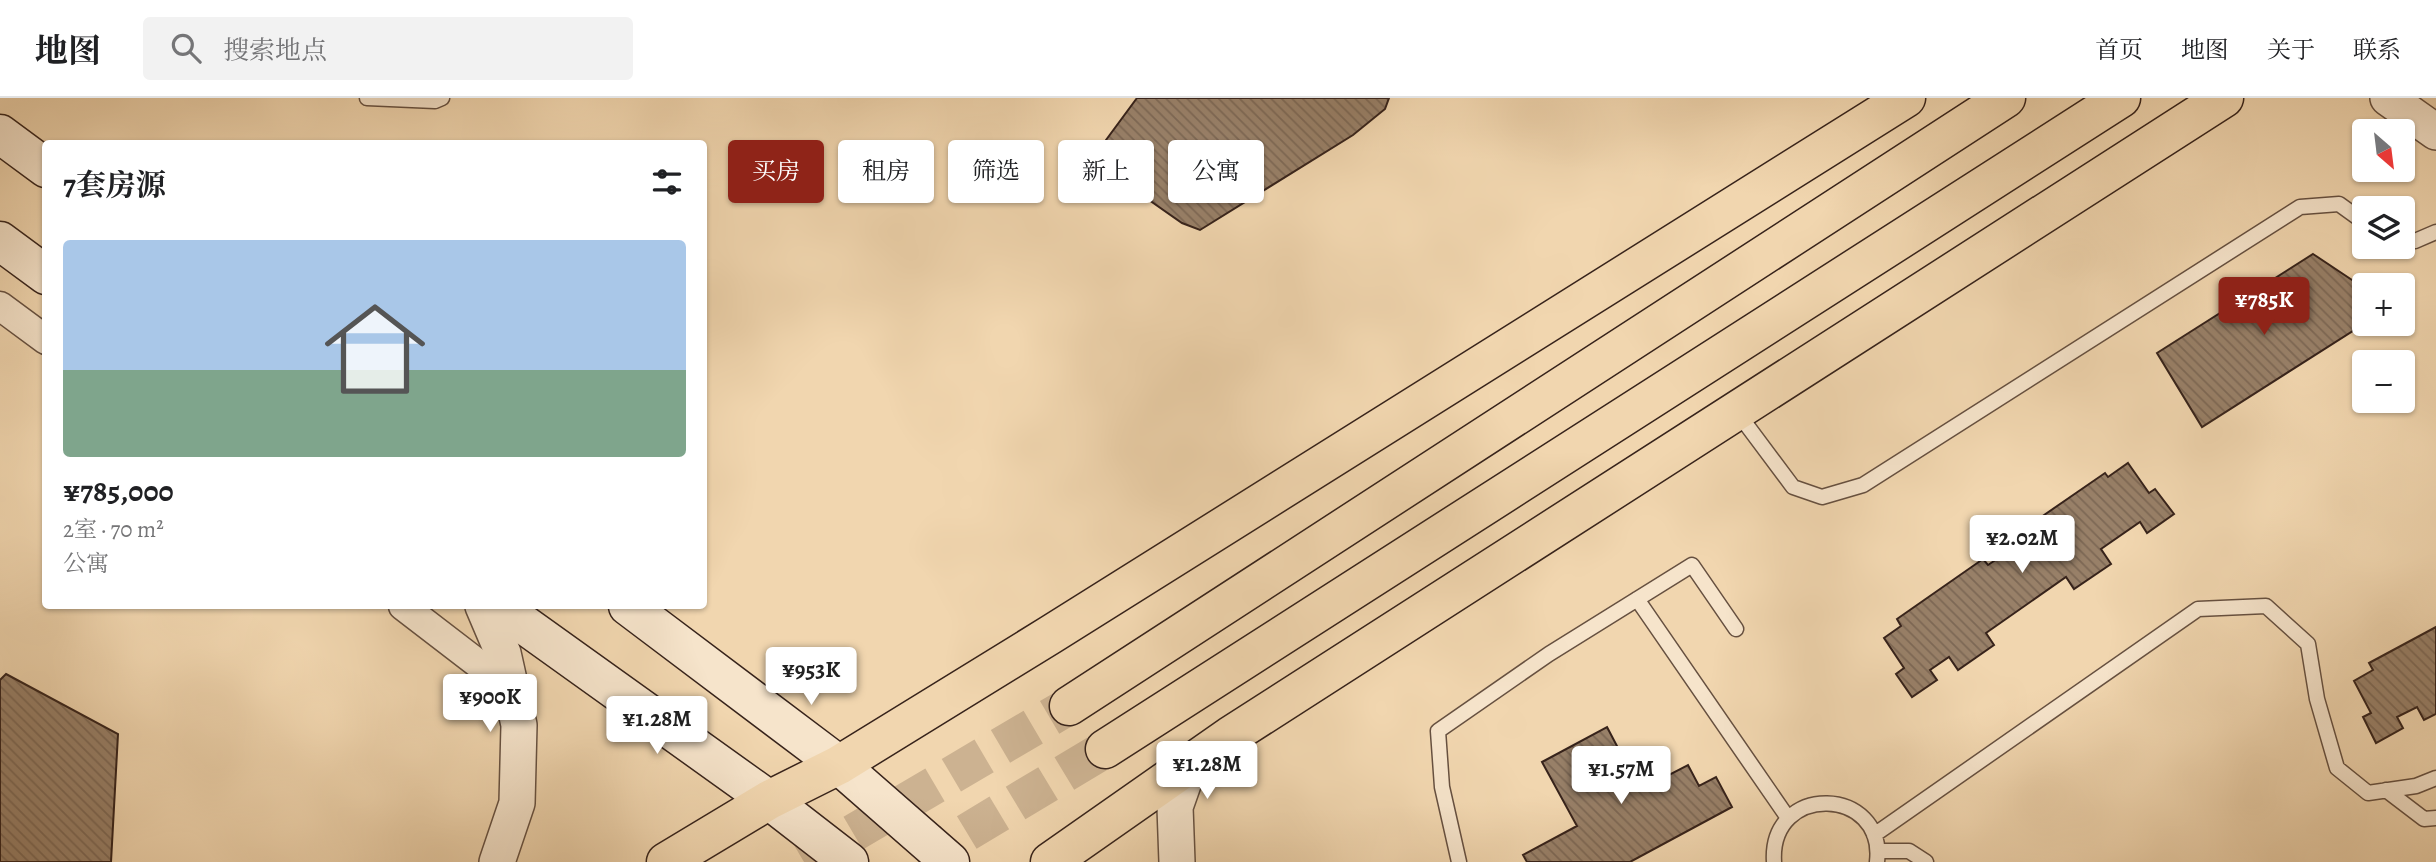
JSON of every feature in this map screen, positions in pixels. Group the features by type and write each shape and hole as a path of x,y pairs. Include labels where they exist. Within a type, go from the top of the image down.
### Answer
{"main road":[{"path":"666,862 769,800 839,765 1051,635 1906,98"},
{"path":"1069,706 2006,98"},
{"path":"1105,749 2122,98"},
{"path":"1050,862 1230,736 2224,98"},
{"path":"0,134 42,165"},
{"path":"0,241 42,272"},
{"path":"502,609 769,800 849,862"},
{"path":"632,609 839,765 950,862"}],"street":[{"path":"2388,98 2436,132"},
{"path":"0,306 42,337"},
{"path":"407,609 511,689"},
{"path":"484,609 503,653 519,725 517,803 497,862"},
{"path":"1177,862 1175,807 1188,770 1230,736"}],"lane":[{"path":"367,98 435,101 442,98"},
{"path":"1736,411 1793,486 1822,497 1863,485 2300,207 2339,204 2352,213"},
{"path":"2415,241 2436,232"},
{"path":"1460,862 1442,787 1438,731 1549,654 1692,565 1735,629"},
{"path":"1637,599 1788,818"},
{"path":"1874,835 2198,609 2266,606 2308,644 2317,699 2337,768 2368,793 2416,786 2436,778"},
{"path":"2386,790 2424,820 2436,818"},
{"path":"1774,862 1773,848 1778,832 1788,818 1802,808 1818,802 1835,803 1852,809 1866,820 1874,835 1878,857 1909,851 1926,862"}],"building":[{"path":"1137,98 1389,98 1385,109 1353,135 1264,190 1264,140 1168,140 1168,203 1243,203 1200,230 1182,223 1153,203 1154,140 1106,140"},
{"path":"2313,254 2352,280 2352,331 2202,427 2157,353"},
{"path":"2128,463 2149,493 2155,489 2174,514 2147,533 2140,522 2101,549 2111,564 2074,589 2066,577 1986,633 1994,645 1958,670 1949,657 1930,670 1937,680 1912,697 1896,674 1904,668 1884,638 1901,626 1897,619 1983,559 1988,565 2024,541 2018,533 2105,473 2108,477"},
{"path":"2436,627 2436,714 2424,720 2417,707 2397,717 2403,728 2376,743 2363,717 2371,713 2354,681 2373,670 2369,663"},
{"path":"6,674 118,734 111,862 0,862 0,680"},
{"path":"1607,727 1640,790 1688,765 1699,786 1716,777 1732,807 1630,862 1527,862 1523,855 1577,826 1542,762"}],"tunnel":[{"path":"804,862 1069,706"},
{"path":"918,862 1105,749"}]}
